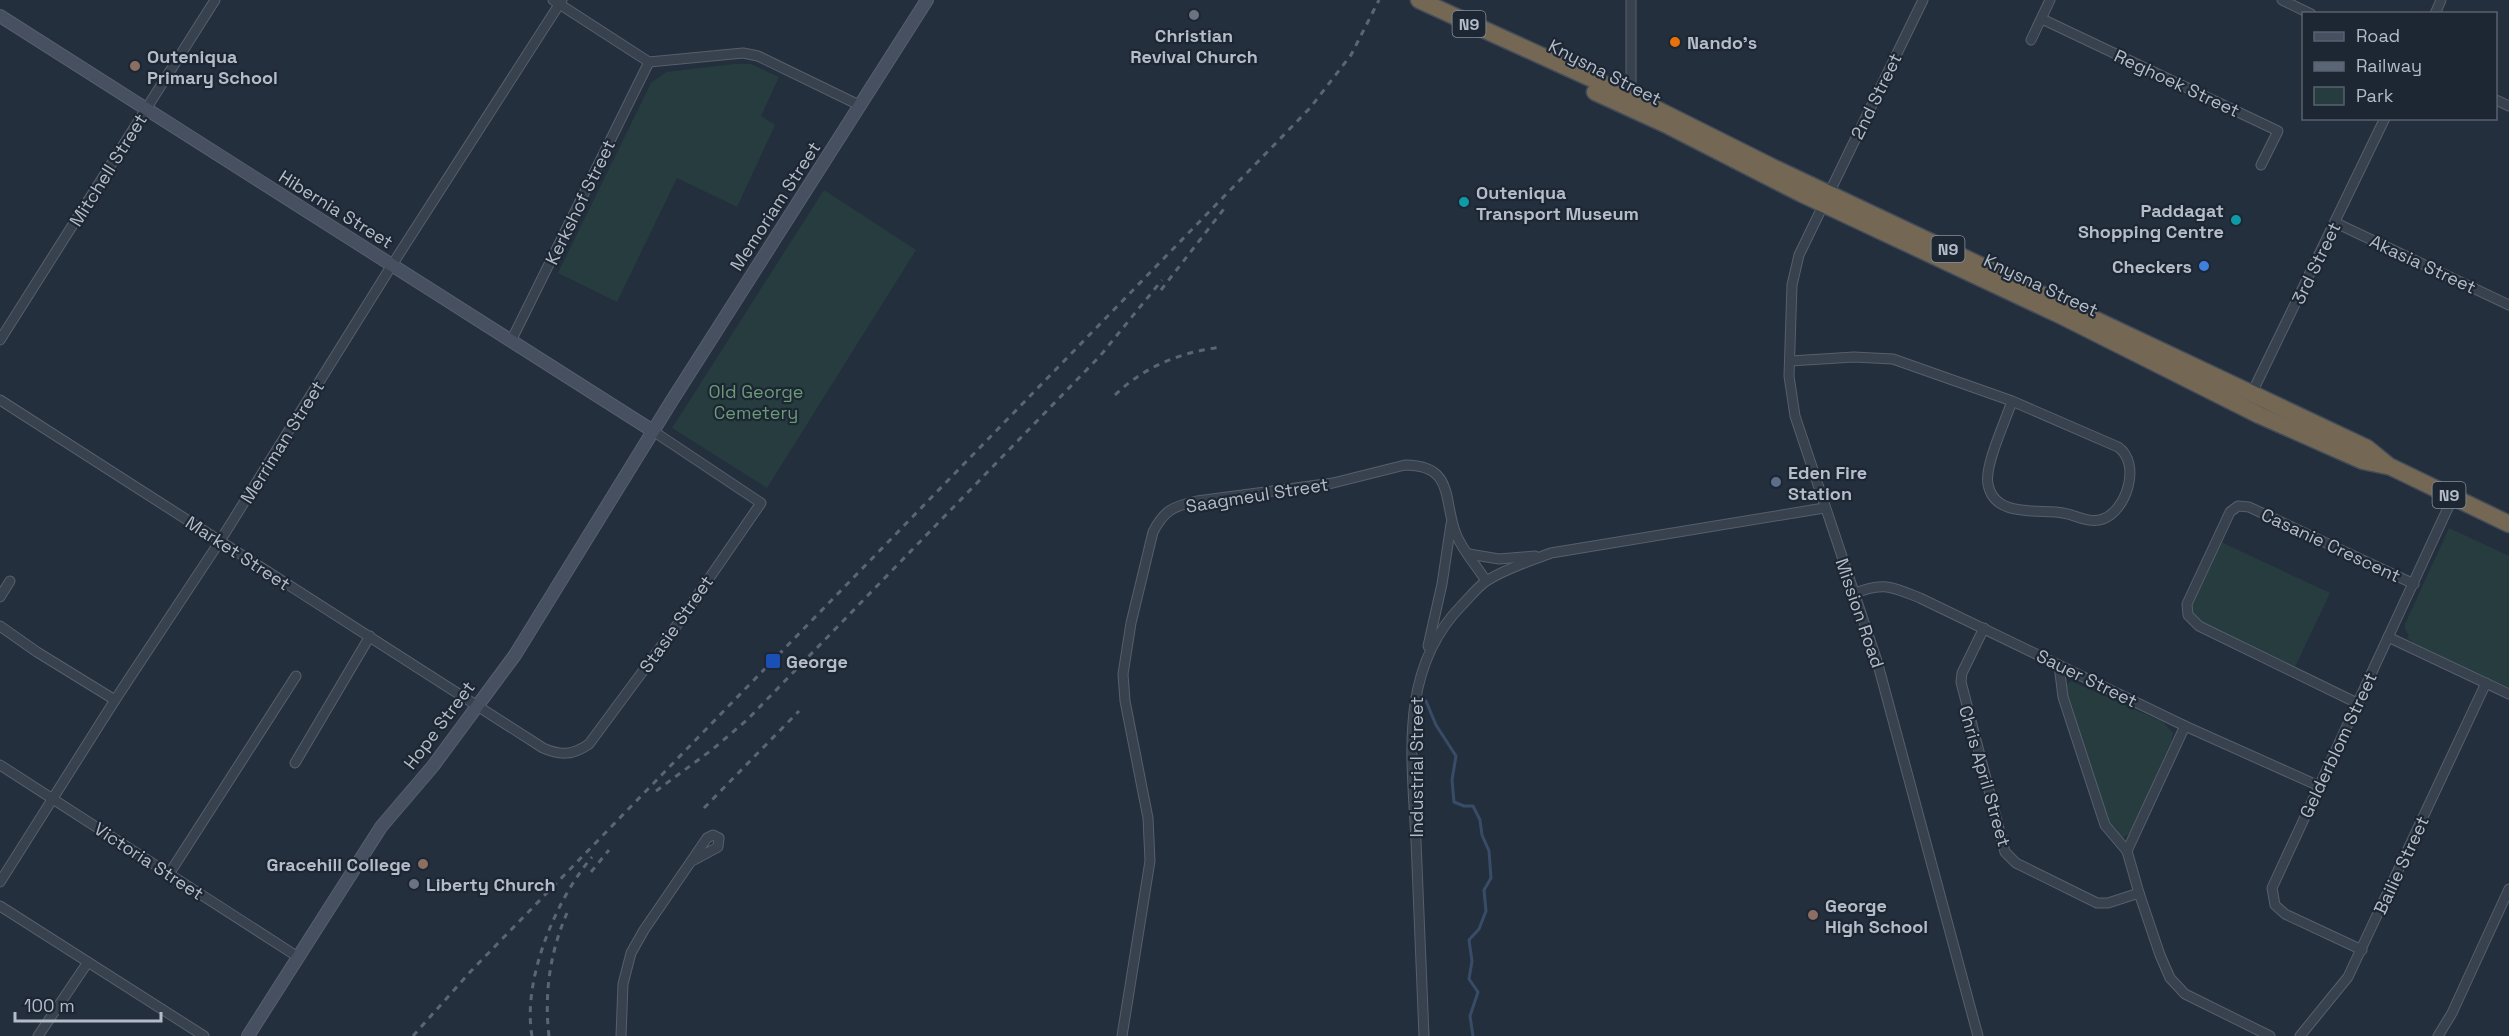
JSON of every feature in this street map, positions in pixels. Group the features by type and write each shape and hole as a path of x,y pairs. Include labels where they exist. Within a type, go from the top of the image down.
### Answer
{"highway":[{"name":"Knysna Street","path":"1419,0 1520,48 1539,53 1631,103 2064,317 2248,401 2353,457 2390,466 2509,524"}],"street":[{"name":"Mitchell Street","path":"0,340 215,0"},
{"name":"Memoriam Street","path":"652,431 927,0"},
{"path":"1631,0 1631,103"},
{"name":"2nd Street","path":"1826,198 1923,0"},
{"path":"2031,40 2050,0"},
{"path":"2282,0 2307,12"},
{"path":"558,1 649,62 743,53 758,56 861,106"},
{"name":"Merriman Street","path":"0,882 115,700 220,541 558,1"},
{"name":"Hibernia Street","path":"0,16 652,431"},
{"name":"Reghoek Street","path":"2042,19 2278,131 2261,165"},
{"name":"Kerkshof Street","path":"511,340 649,62"},
{"name":"3rd Street","path":"2248,401 2384,120"},
{"name":"Mission Road","path":"1826,198 1801,249 1794,273 1790,383 1795,416 1877,661 1978,1036"},
{"name":"Akasia Street","path":"2336,223 2509,305"},
{"path":"1790,362 1854,357 1893,360 2012,401 2118,447 2125,452 2131,464 2131,477 2119,506 2111,515 2100,520 2088,520 2064,513 2018,510 1996,500 1989,490 1987,473 2012,401"},
{"name":"Market Street","path":"0,400 477,705"},
{"name":"Hope Street","path":"248,1036 381,827 433,766 522,645 652,431"},
{"name":"Stasie Street","path":"477,705 556,754 575,753 589,744 761,503 652,431"},
{"name":"Saagmeul Street","path":"1122,1036 1150,861 1148,818 1125,701 1123,674 1131,623 1153,532 1160,519 1180,505 1333,483 1405,465 1422,467 1439,477 1448,495 1456,535 1486,581"},
{"name":"Gelderblom Street","path":"2362,950 2285,914 2272,899 2274,883 2453,497"},
{"name":"Casanie Crescent","path":"2357,703 2199,626 2188,615 2187,604 2230,512 2238,506 2249,507 2414,584"},
{"name":"Industrial Street","path":"1424,1036 1413,772 1413,709 1417,684 1426,657 1453,614 1486,581 1509,569 1551,553 1824,508"},
{"path":"1426,657 1442,584 1452,518"},
{"path":"1469,554 1499,560 1551,553"},
{"path":"0,597 10,580"},
{"name":"Sauer Street","path":"1853,594 1875,585 1886,585 1920,598 2185,726 2319,786"},
{"path":"0,626 37,652 115,700"},
{"name":"Chris April Street","path":"1984,628 1962,673 1961,682 2005,852 2016,863 2097,903 2108,903 2139,893"},
{"path":"294,762 370,636"},
{"path":"2388,637 2509,694"},
{"path":"2059,665 2063,697 2105,825 2127,851 2139,893 2170,978 2185,994 2270,1036"},
{"path":"169,874 296,676"},
{"name":"Bailie Street","path":"2300,1036 2348,976 2362,950 2486,683"},
{"path":"2127,851 2185,726"},
{"name":"Victoria Street","path":"0,765 298,957"},
{"path":"621,1036 620,1014 623,984 631,953 644,930 694,860"},
{"path":"2438,1036 2452,1013 2509,889"},
{"path":"0,906 204,1036"},
{"path":"38,1036 88,962"}],"green space":[{"path":"751,64 779,77 761,116 775,125 737,207 677,178 617,302 558,273 651,83 666,72"},
{"name":"Old George Cemetery","path":"824,190 916,250 767,488 672,428"},
{"path":"2449,528 2509,556 2509,688 2418,646 2407,638 2409,636 2405,624"},
{"path":"2221,542 2330,593 2295,667 2197,620 2192,615 2192,603"},
{"path":"2071,681 2163,722 2173,733 2130,833 2123,838 2110,825 2066,693 2066,685"}],"waterway":[{"path":"1426,701 1436,725 1456,756 1452,780 1454,802 1464,806 1473,806 1480,820 1482,835 1489,851 1491,878 1484,890 1486,911 1479,929 1469,940 1472,961 1469,979 1478,992 1470,1016 1473,1036"}],"railway":[{"path":"413,1036 471,971 1310,108 1351,55 1379,0"},
{"path":"1161,290 1227,205"},
{"path":"656,791 713,749 748,719 1100,356 1162,280"},
{"path":"1115,395 1139,376 1164,362 1207,349 1222,347"},
{"path":"704,808 799,711"},
{"path":"591,872 609,850"},
{"path":"532,1036 530,1014 532,990 545,941 566,895 592,857"},
{"path":"549,1036 547,1005 550,973 556,943 567,913"}],"place":[{"name":"Christian Revival Church","path":"1194,15"},
{"name":"Nando's","path":"1675,42"},
{"name":"Outeniqua Primary School","path":"135,66"},
{"name":"Outeniqua Transport Museum","path":"1464,202"},
{"name":"Paddagat Shopping Centre","path":"2236,220"},
{"name":"Checkers","path":"2204,266"},
{"name":"Eden Fire Station","path":"1776,482"},
{"name":"George","path":"773,661"},
{"name":"Gracehill College","path":"423,864"},
{"name":"Liberty Church","path":"414,884"},
{"name":"George High School","path":"1813,915"}]}
